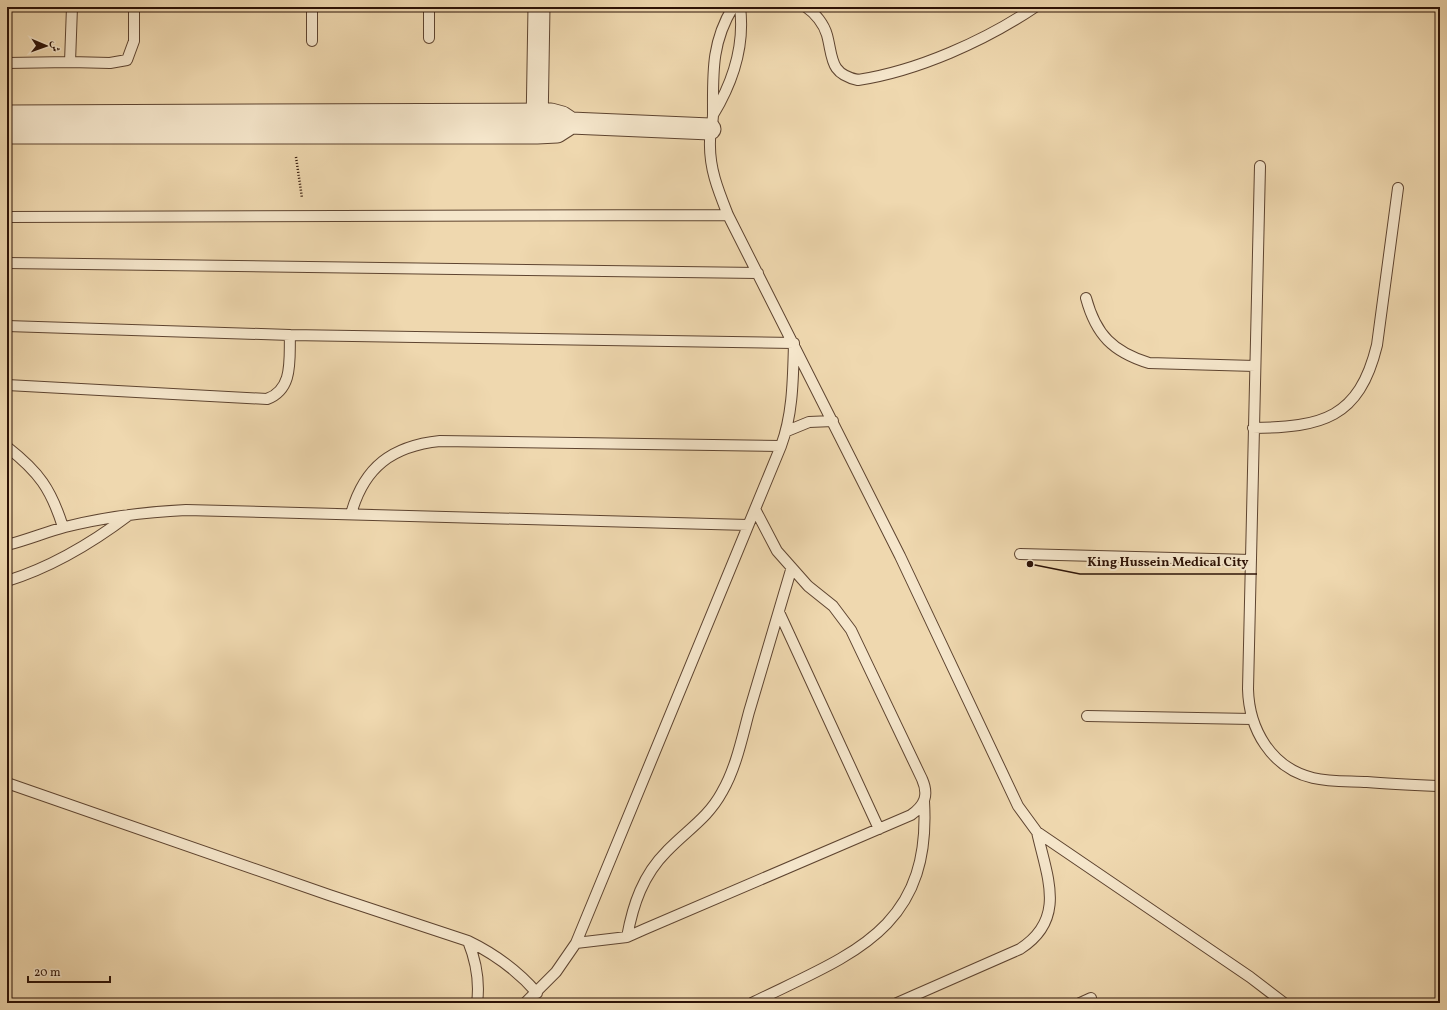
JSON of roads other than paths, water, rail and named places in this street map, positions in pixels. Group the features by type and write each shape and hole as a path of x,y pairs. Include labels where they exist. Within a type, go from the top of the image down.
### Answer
{"street":[{"path":"539,7 544,124"},
{"path":"544,124 553,7"},
{"path":"7,116 544,124 562,130 570,123 712,122"},
{"path":"7,133 293,133 544,124"}],"lane":[{"path":"70,62 72,7"},
{"path":"7,63 110,63 127,60 134,41 134,7"},
{"path":"312,7 312,41"},
{"path":"429,7 429,38"},
{"path":"733,7 723,28 714,62 712,86 711,168 715,183 728,214 900,556 1018,806 1037,832 1250,977 1284,1003"},
{"path":"712,122 732,78 738,58 741,38 740,7"},
{"path":"806,7 822,24 827,33 831,57 836,69 846,77 858,80 907,68 948,53 987,35 1035,7"},
{"path":"1260,166 1248,689 1252,719 1262,741 1278,759 1294,770 1311,777 1331,780 1440,786"},
{"path":"1253,428 1289,427 1317,422 1330,417 1348,404 1362,387 1372,367 1377,345 1398,188"},
{"path":"7,217 728,214"},
{"path":"7,263 758,273"},
{"path":"1086,298 1090,314 1097,328 1108,341 1120,351 1134,359 1149,363 1255,366"},
{"path":"7,326 290,335 794,343"},
{"path":"7,386 267,398 280,392 285,386 288,371 290,335"},
{"path":"525,1003 537,993 556,972 576,943 781,446 787,431 792,395 794,343"},
{"path":"787,431 809,422 833,421"},
{"path":"351,514 361,486 380,463 393,453 408,446 424,443 440,441 781,446"},
{"path":"7,447 27,463 43,481 56,503 63,527"},
{"path":"752,1003 841,959 861,947 880,932 895,914 908,894 920,864 924,849 926,826 924,802 925,786 851,630 832,606 792,570 777,551 755,509"},
{"path":"7,545 63,527 130,514 186,510 748,526"},
{"path":"7,581 50,565 78,550 105,533 130,514"},
{"path":"1020,554 1251,560"},
{"path":"627,937 631,913 639,890 651,869 667,850 700,822 723,791 734,762 792,570"},
{"path":"779,612 879,829"},
{"path":"1087,716 1252,719"},
{"path":"7,783 329,895 468,941 488,951 506,963 537,993"},
{"path":"576,943 627,937 911,815 919,809 924,802"},
{"path":"897,1003 1020,950 1040,933 1047,921 1051,896 1037,832"},
{"path":"468,941 478,977 477,1003"},
{"path":"1080,1003 1091,998"}],"place":[{"name":"King Hussein Medical City","path":"1030,564"}]}
